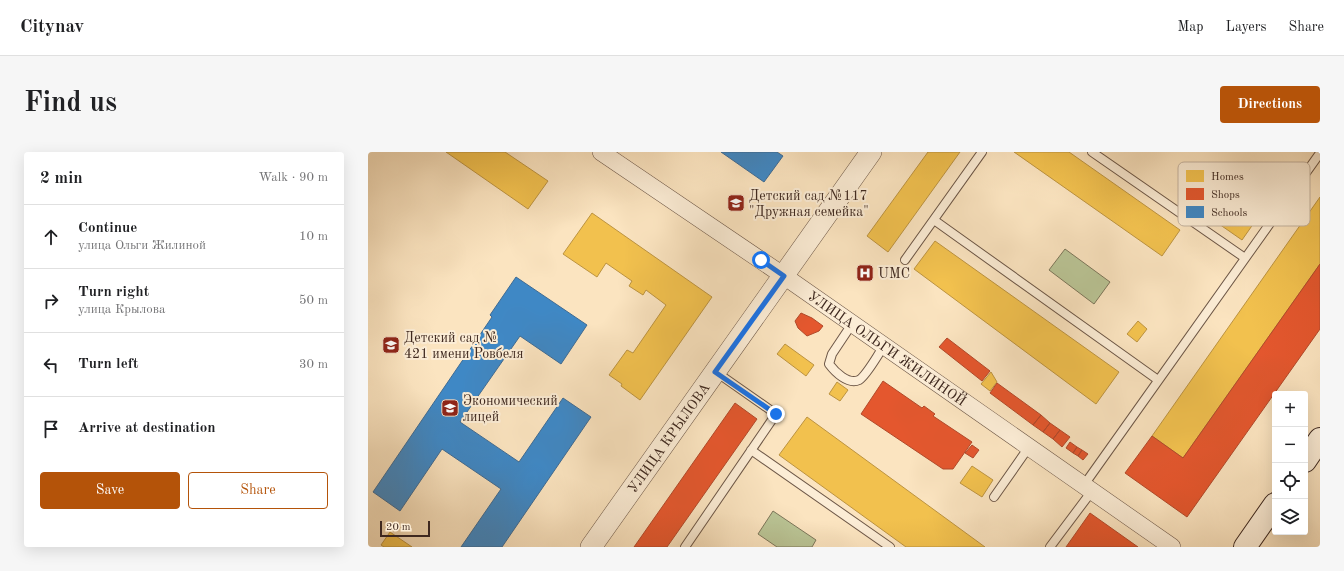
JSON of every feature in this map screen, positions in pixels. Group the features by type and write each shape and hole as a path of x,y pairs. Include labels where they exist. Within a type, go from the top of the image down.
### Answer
{"main road":[{"path":"1308,457 1320,439"},
{"path":"1246,547 1272,508"}],"street":[{"name":"УЛИЦА ОЛЬГИ ЖИЛИНОЙ","path":"601,152 784,276 1172,547"},
{"name":"УЛИЦА КРЫЛОВА","path":"591,547 871,152"}],"lane":[{"path":"905,260 982,152"},
{"path":"1092,152 1178,212"},
{"path":"1310,167 1320,153"},
{"path":"934,220 1158,380"},
{"path":"1199,226 1245,258"},
{"path":"1050,547 1158,380 1268,226"},
{"path":"852,324 832,354 829,364 834,371 851,381 859,380 884,346"},
{"path":"685,547 776,414 715,372"},
{"path":"994,497 1029,447"},
{"path":"751,450 890,547"}],"green space":[{"path":"1065,249 1110,282 1094,304 1049,270"},
{"path":"773,511 816,540 812,547 777,547 758,534"}],"building: Homes":[{"path":"446,152 505,152 548,181 528,209"},
{"path":"928,152 960,152 888,252 867,236"},
{"path":"1014,152 1069,152 1180,230 1162,256"},
{"path":"1320,197 1320,264 1183,458 1152,436 1300,226 1310,226 1310,211"},
{"path":"592,213 712,297 640,400 609,375 627,350 633,353 666,305 646,290 643,295 629,286 632,281 606,263 597,277 563,254"},
{"path":"1222,226 1252,226 1242,240"},
{"path":"935,241 1119,372 1096,404 914,269"},
{"path":"1138,321 1147,329 1137,342 1127,334"},
{"path":"785,344 814,365 806,376 777,354"},
{"path":"991,372 997,382 990,391 981,384"},
{"path":"837,382 848,390 840,401 829,394"},
{"path":"807,417 985,547 906,547 779,455"},
{"path":"972,466 993,480 982,497 960,483"},
{"path":"390,532 412,547 384,547 381,545"}],"building: Shops":[{"path":"1320,264 1320,329 1276,391 1272,391 1272,397 1187,517 1125,473 1152,436 1183,458"},
{"path":"801,313 812,318 823,326 819,331 807,336 798,328 795,321"},
{"path":"947,338 990,371 982,381 939,347"},
{"path":"883,381 922,408 924,406 935,414 933,416 972,442 953,469 943,469 861,414"},
{"path":"997,383 1041,415 1033,425 990,393"},
{"path":"735,403 757,419 667,547 634,547"},
{"path":"1041,415 1050,423 1043,432 1033,425"},
{"path":"1050,423 1060,430 1053,439 1043,432"},
{"path":"1060,430 1070,437 1062,447 1053,439"},
{"path":"1070,442 1077,447 1073,453 1066,448"},
{"path":"972,445 979,450 973,458 965,453"},
{"path":"1077,447 1082,450 1078,456 1073,453"},
{"path":"1082,450 1088,454 1083,460 1078,456"},
{"path":"1090,513 1138,547 1066,547"}],"building: Schools":[{"path":"721,152 777,152 783,156 764,182"},
{"name":"Экономический лицей","path":"516,277 587,325 561,364 520,336 460,422 519,462 563,398 591,417 502,547 461,547 501,489 442,449 400,511 373,492 492,317 490,315"}],"place":[{"name":"Детский сад №117 \"Дружная семейка\"","path":"736,203"},
{"name":"UMC","path":"865,273"},
{"name":"Детский сад № 421 имени Ровбеля","path":"391,345"},
{"name":"Экономический лицей","path":"450,408"}],"route":[{"path":"761,260 784,276 715,372 776,414"}]}
